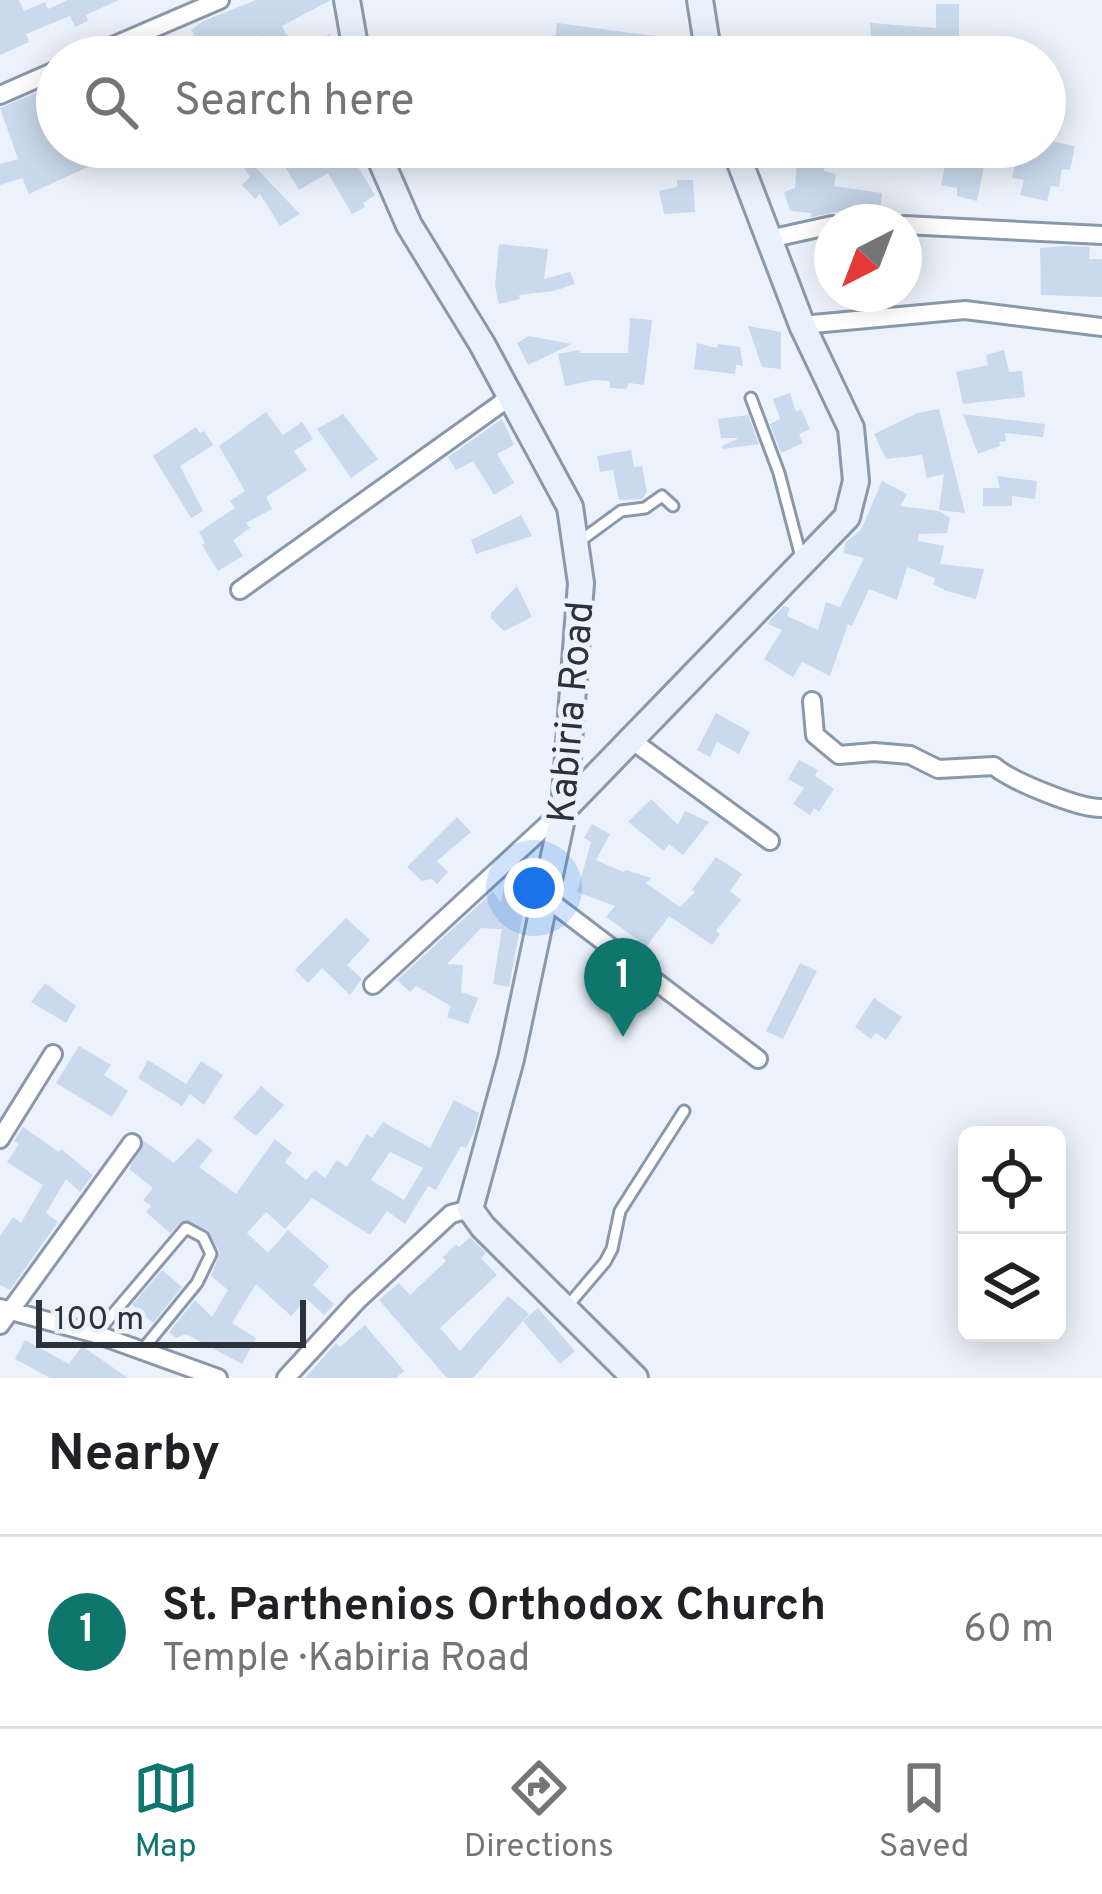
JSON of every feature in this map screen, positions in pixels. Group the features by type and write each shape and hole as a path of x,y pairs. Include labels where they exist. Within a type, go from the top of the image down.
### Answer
{"main road":[{"path":"347,0 353,36"},
{"path":"700,0 706,36"},
{"name":"Kabiria Road","path":"384,168 409,225 569,507 581,583 564,808 511,1059 470,1209"},
{"path":"564,808 847,517 856,481 851,428 802,325 742,168"},
{"path":"470,1209 635,1378"}],"street":[{"path":"136,36 220,0"},
{"path":"0,95 36,79"},
{"path":"922,226 1102,235"},
{"path":"769,239 814,229"},
{"path":"802,325 965,310 1102,327"},
{"path":"240,590 510,397"},
{"path":"812,701 815,735 839,755 910,755 921,764 955,770 994,766 1009,779 1075,804 1102,808"},
{"path":"630,739 770,841"},
{"path":"373,985 564,808"},
{"path":"546,898 758,1059"},
{"path":"0,1139 53,1054"},
{"path":"132,1143 3,1314 96,1334 142,1350 172,1370 218,1378"},
{"path":"286,1378 357,1301 451,1214 470,1209"}],"lane":[{"path":"751,398 779,473 802,562"},
{"path":"575,544 621,512 645,508 662,496 674,506"},
{"path":"566,1309 605,1262 620,1211 683,1111"},
{"path":"96,1334 186,1228 195,1231 211,1254 202,1275 142,1350"}],"building":[{"path":"0,0 19,0 24,11 45,2 48,9 68,0 119,0 86,15 88,21 75,27 70,16 26,34 29,42 0,55"},
{"path":"256,0 331,0 282,26 287,36 195,36 191,30"},
{"path":"936,4 959,4 959,36 871,36 870,23 936,28"},
{"path":"557,23 654,36 555,36"},
{"path":"36,93 36,168 85,168 29,194 22,178 0,185 0,164 18,159 0,108"},
{"path":"1066,144 1075,146 1070,170 1062,169 1059,187 1051,186 1047,201 1020,195 1024,180 1012,178 1014,168 1066,168"},
{"path":"244,168 256,168 300,214 280,226 260,194 255,199 242,185 250,177"},
{"path":"286,168 359,168 375,195 352,214 328,173 299,190"},
{"path":"796,168 824,168 836,174 834,186 882,193 881,204 814,204 811,217 811,213 790,211 784,192 795,188"},
{"path":"945,168 984,168 977,201 957,196 957,188 941,185"},
{"path":"677,180 693,180 695,212 664,214 659,191 677,187"},
{"path":"499,244 548,249 544,279 570,272 575,284 519,295 520,299 499,304 495,286"},
{"path":"1090,247 1089,259 1102,259 1102,297 1041,295 1040,248"},
{"path":"630,318 652,320 644,385 610,388 610,381 595,380 565,386 558,354 579,350 628,353"},
{"path":"748,326 781,332 781,369 762,367"},
{"path":"529,336 572,344 528,365 517,343"},
{"path":"697,343 740,347 743,366 736,365 735,374 694,369"},
{"path":"1004,350 1009,372 1022,371 1025,397 963,404 956,372 988,365 986,355"},
{"path":"790,393 796,412 801,409 810,429 799,434 803,443 781,453 770,424 780,419 773,399"},
{"path":"939,409 965,513 939,510 944,474 927,478 922,455 886,459 874,434 917,413"},
{"path":"266,412 283,435 302,422 313,439 294,451 307,470 266,497 272,509 246,523 250,528 233,540 243,556 218,571 199,532 235,508 230,501 245,491 219,446"},
{"path":"343,414 378,459 351,478 317,429"},
{"path":"963,414 1045,424 1043,437 1005,433 1006,441 999,442 1000,446 978,454"},
{"path":"748,415 759,444 723,449 739,438 721,438 718,419"},
{"path":"502,419 514,445 497,454 514,483 494,495 473,461 456,470 448,457"},
{"path":"196,427 213,445 180,466 203,511 191,518 153,456"},
{"path":"631,450 634,467 642,466 647,492 642,499 619,500 613,470 600,472 597,456"},
{"path":"997,476 1037,481 1035,499 1012,496 1012,506 983,506 983,488 1000,488"},
{"path":"882,481 907,494 900,506 939,511 950,518 947,533 919,534 918,541 944,546 940,564 984,569 976,599 947,591 933,584 935,578 907,567 897,600 869,589 852,626 848,624 830,676 802,662 793,677 764,659 782,630 768,624 784,606 790,608 787,616 818,630 826,602 840,607 864,558 843,553 846,542 861,530"},
{"path":"521,515 532,536 476,554 471,540"},
{"path":"517,586 532,617 504,631 491,613"},
{"path":"716,713 750,732 739,754 717,742 710,757 697,750"},
{"path":"799,760 818,770 815,776 834,789 819,812 814,808 810,815 793,804 804,788 788,779"},
{"path":"651,799 678,825 685,811 709,822 683,855 669,844 664,851 628,822"},
{"path":"457,817 471,832 437,861 448,872 437,884 432,879 422,881 407,867"},
{"path":"592,824 610,834 596,860 651,878 646,883 680,907 716,857 742,874 730,891 741,900 716,931 720,934 712,945 669,916 647,946 606,917 615,906 577,892 591,842 584,838"},
{"path":"526,861 532,863 509,987 493,984 502,929 481,928 447,964 463,965 461,992 478,998 468,1024 447,1017 451,1006 416,986 410,992 397,980 493,892 501,902 505,881"},
{"path":"346,918 370,940 347,965 362,979 350,995 322,968 308,983 295,970"},
{"path":"800,963 817,971 783,1039 766,1031"},
{"path":"45,983 76,1006 66,1023 31,1002"},
{"path":"874,998 902,1017 886,1040 876,1033 871,1039 855,1027"},
{"path":"79,1046 111,1065 104,1075 128,1091 112,1117 56,1083"},
{"path":"148,1060 186,1084 201,1061 223,1075 204,1105 190,1094 182,1106 138,1078"},
{"path":"261,1086 284,1105 256,1136 233,1118"},
{"path":"454,1100 479,1113 466,1148 461,1146 436,1190 428,1186 405,1224 387,1211 370,1235 312,1198 285,1229 266,1212 247,1233 268,1253 288,1230 329,1266 313,1285 334,1304 324,1315 307,1299 291,1316 256,1284 232,1323 256,1338 242,1364 186,1334 176,1338 169,1332 195,1300 212,1317 228,1290 211,1276 220,1253 208,1230 185,1219 170,1233 146,1212 151,1206 143,1200 153,1188 129,1169 144,1141 174,1163 198,1138 213,1150 199,1167 236,1194 275,1139 292,1153 285,1162 306,1180 315,1170 325,1178 337,1160 347,1167 367,1134 372,1138 383,1122 430,1148","holes":["390,1152 423,1168 404,1200 371,1180"]},
{"path":"23,1127 93,1175 80,1192 66,1179 46,1213 58,1222 10,1290 0,1285 0,1236 13,1217 21,1223 43,1185 7,1162"},
{"path":"470,1237 486,1253 481,1258 497,1275 440,1328 460,1351 508,1296 529,1314 473,1378 447,1378 379,1300 399,1283 410,1295 446,1261 443,1257 456,1244 459,1247"},
{"path":"162,1270 182,1287 153,1323 132,1305"},
{"path":"538,1308 575,1351 560,1364 523,1321"},
{"path":"365,1325 404,1371 396,1378 305,1378 336,1343 340,1347"},
{"path":"25,1340 69,1364 82,1346 128,1378 50,1378 15,1359"}],"place":[{"name":"St. Parthenios Orthodox Church","path":"623,1037"}]}
